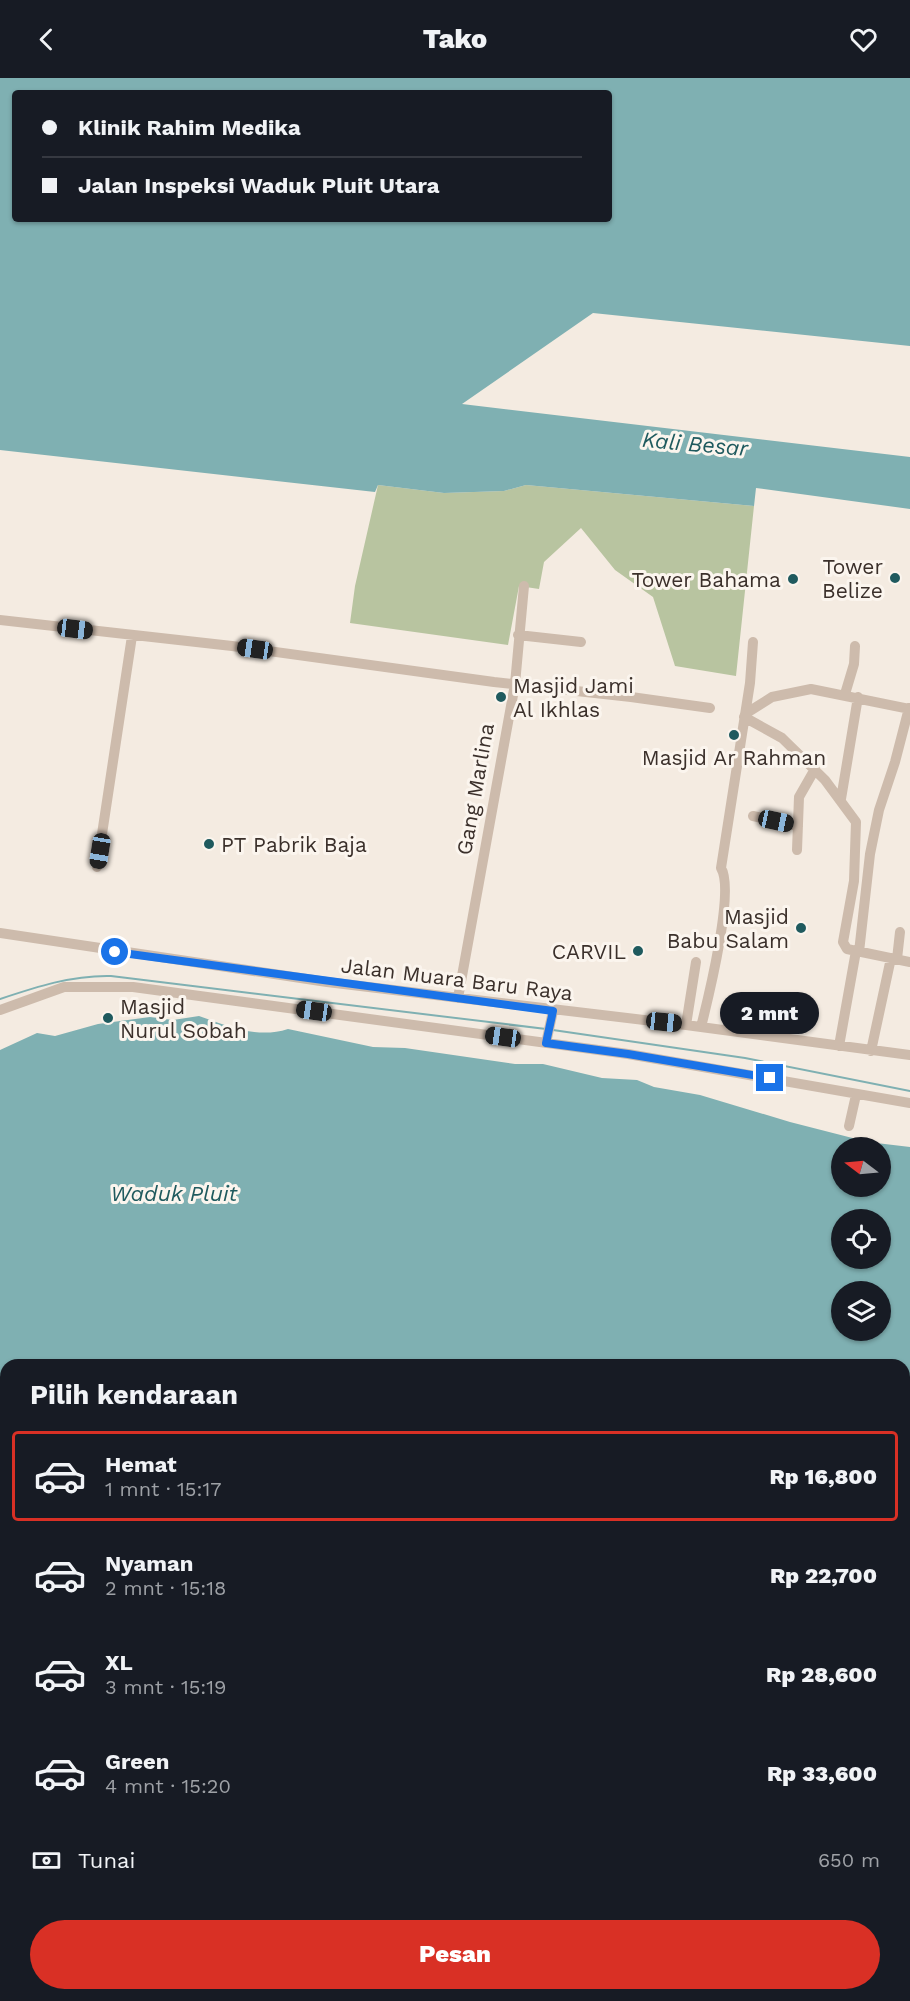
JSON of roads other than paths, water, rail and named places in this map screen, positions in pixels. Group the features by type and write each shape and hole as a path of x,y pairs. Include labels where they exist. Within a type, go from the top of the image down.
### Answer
{"street":[{"name":"Gang Marlina","path":"458,998 515,684 524,586"},
{"path":"0,620 232,646 710,708"},
{"path":"519,635 581,642"},
{"path":"97,867 132,636"},
{"path":"701,1027 723,916 725,874 721,868 745,716 753,642"},
{"path":"845,694 854,664 855,646"},
{"path":"745,716 772,697 808,689 845,694 909,709 877,821 870,854 857,952 839,1046"},
{"path":"841,799 858,697"},
{"path":"745,716 782,738 815,769 841,799 856,822 854,881 843,942 847,949 910,962"},
{"path":"797,850 800,794 815,769"},
{"path":"753,816 798,826"},
{"path":"871,1051 900,932"},
{"name":"Jalan Muara Baru Raya","path":"0,933 104,950 553,1011 686,1025 910,1056"},
{"path":"686,1025 696,962"},
{"path":"0,1010 64,987 133,987 724,1069 856,1095 910,1103"},
{"path":"546,1043 553,1011"},
{"path":"849,1126 856,1095"}],"water":[{"name":"Kali Besar","path":"0,78 910,78 910,346 593,313 462,404 910,457 910,509 756,488 754,506 526,485 504,491 444,493 378,485 375,492 0,450"},
{"name":"Waduk Pluit","path":"199,1016 254,1032 265,1033 288,1029 373,1047 405,1048 515,1064 543,1064 602,1078 637,1080 654,1087 700,1095 848,1137 831,1137 831,1197 891,1197 891,1145 910,1147 910,1359 0,1359 0,1050 37,1033 55,1036 98,1024 150,1017 173,1020"}],"waterway":[{"path":"0,999 41,986 82,977 111,976 546,1029"},
{"path":"553,1030 745,1058 910,1091"}],"place":[{"name":"Tower Belize","path":"895,578"},
{"name":"Tower Bahama","path":"793,579"},
{"name":"Masjid Jami Al Ikhlas","path":"501,697"},
{"name":"Masjid Ar Rahman","path":"734,735"},
{"name":"PT Pabrik Baja","path":"209,844"},
{"name":"Masjid Babu Salam","path":"801,928"},
{"name":"CARVIL","path":"638,951"},
{"name":"Masjid Nurul Sobah","path":"108,1018"}]}
